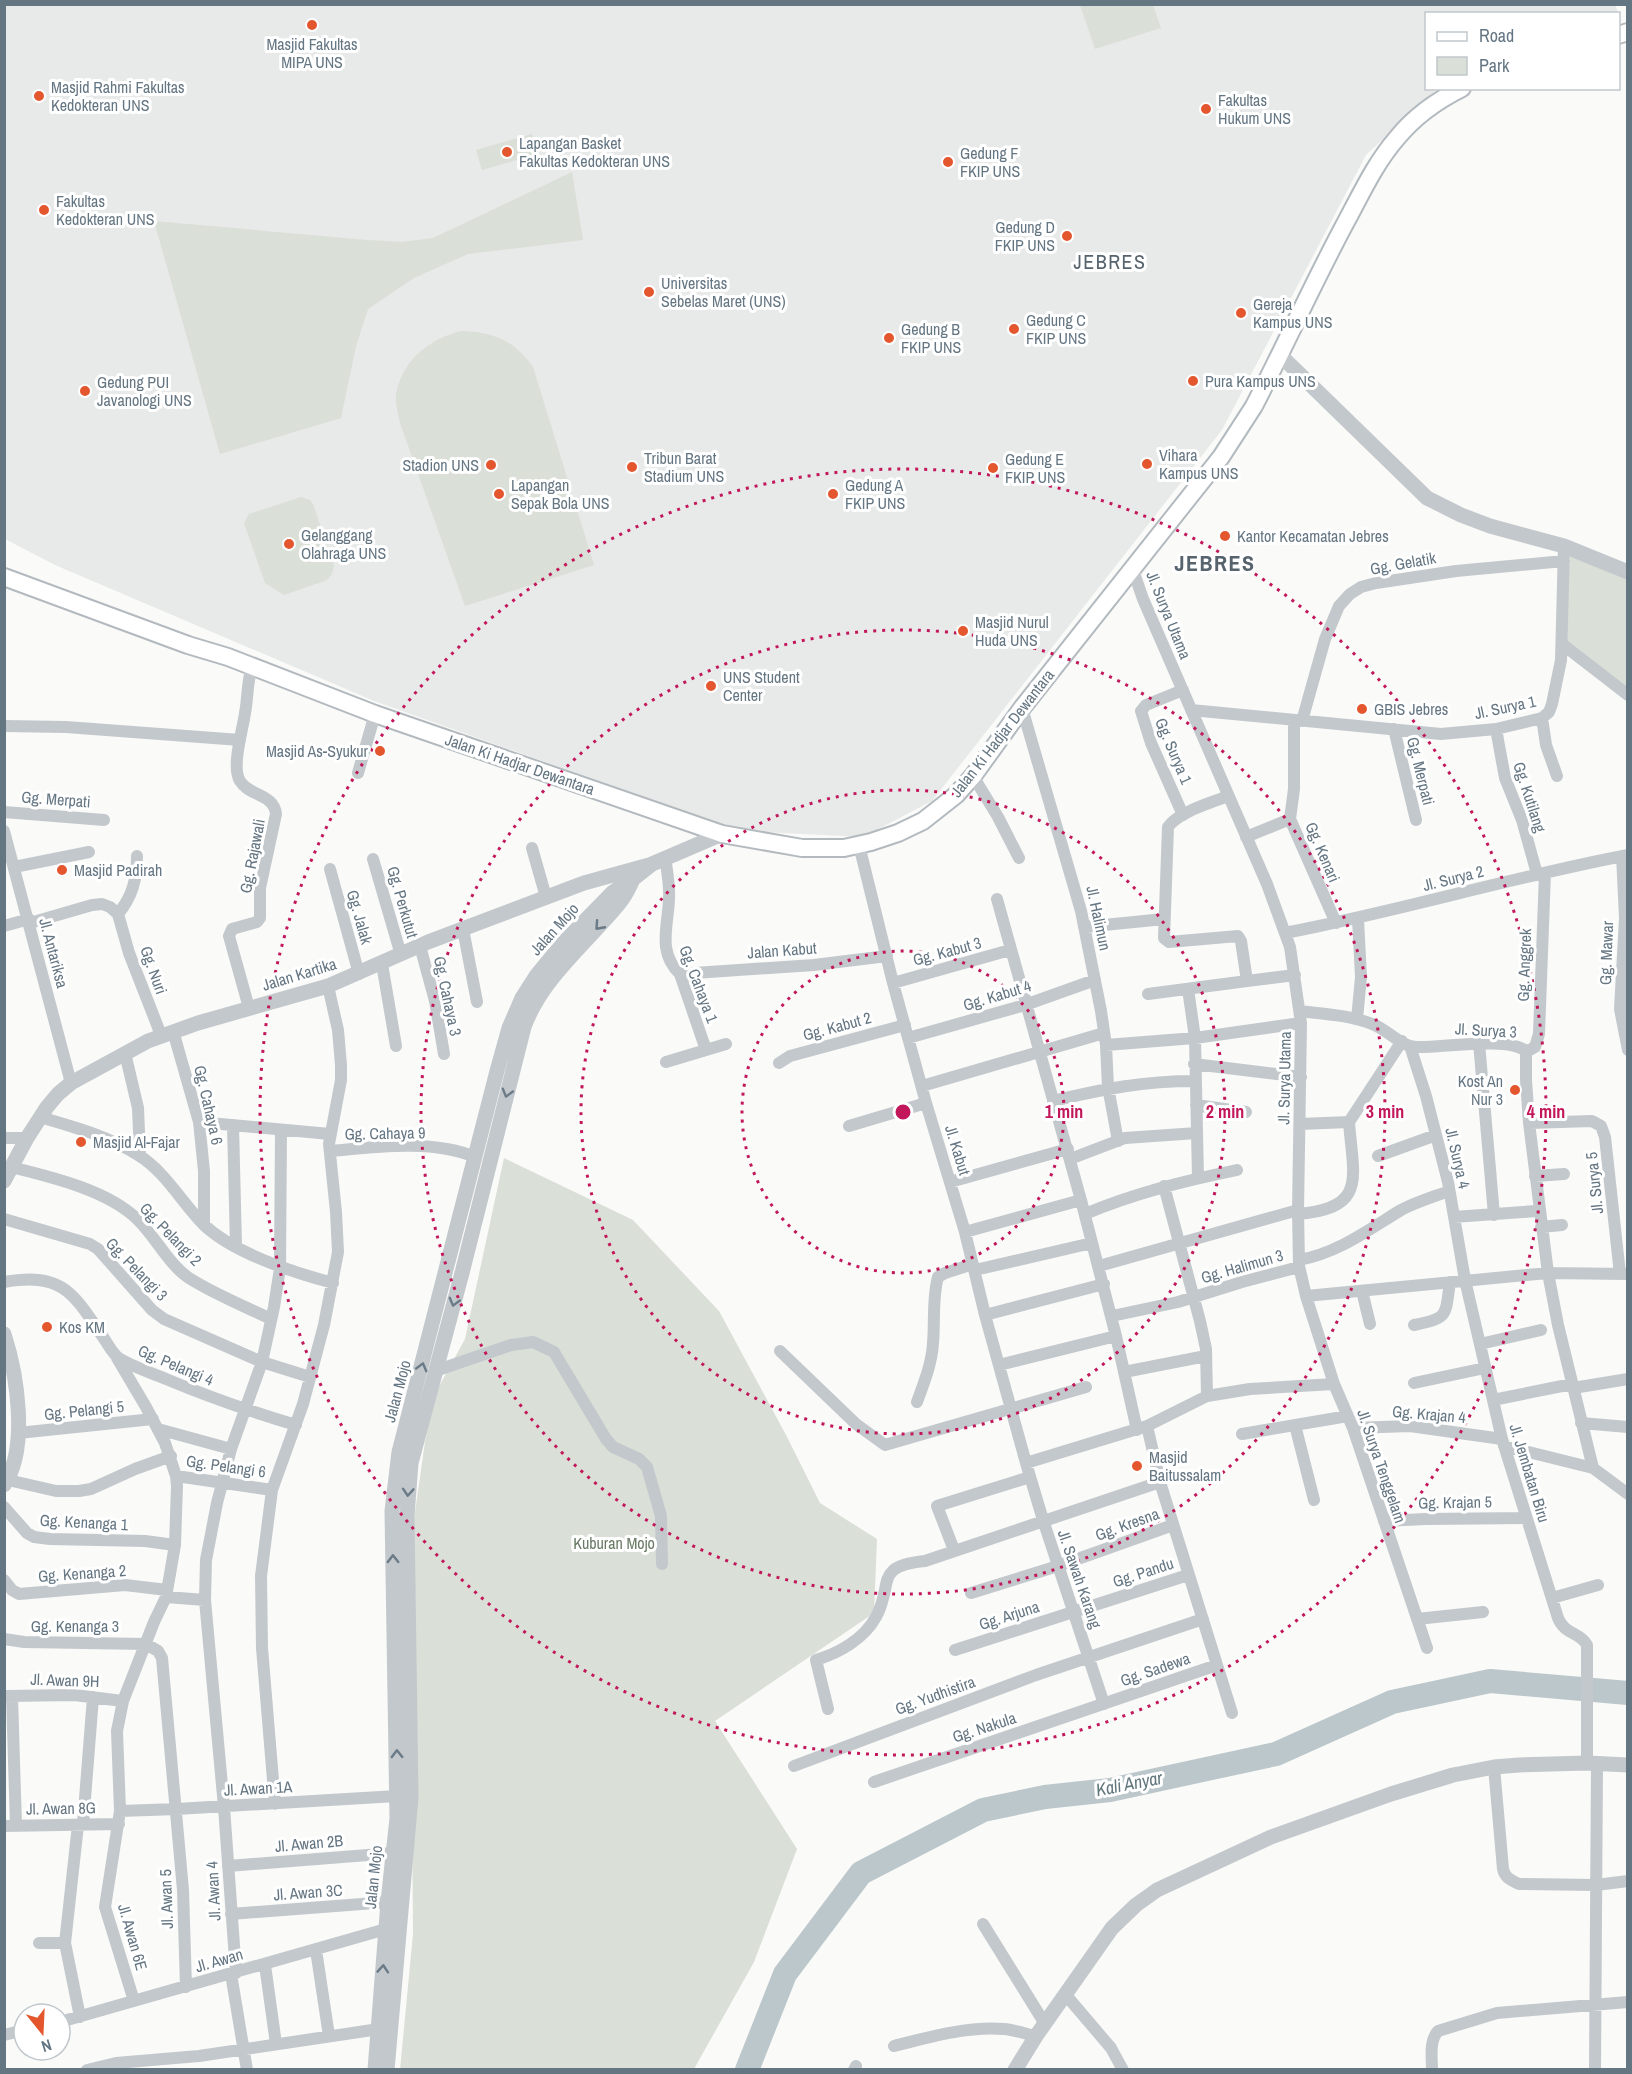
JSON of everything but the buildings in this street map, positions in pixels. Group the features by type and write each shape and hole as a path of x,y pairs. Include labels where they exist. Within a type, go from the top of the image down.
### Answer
{"main road":[{"name":"Jalan Ki Hadjar Dewantara","path":"5,578 375,714 722,834 802,848 829,849 859,845 885,838 923,820 949,801 973,776 1022,708 1133,570 1238,433 1378,163 1397,137 1422,113 1458,90"}],"street":[{"path":"1280,355 1427,498 1452,511 1564,554 1628,572"},
{"name":"Jl. Surya 1","path":"1191,710 1441,734 1496,729 1542,718 1549,712 1552,704 1562,644 1564,554"},
{"name":"Gg. Gelatik","path":"1298,720 1325,639 1339,606 1350,594 1376,583 1564,554"},
{"name":"Jl. Surya Utama","path":"1133,570 1143,599 1285,933 1295,975 1300,1017 1299,1263 1306,1296"},
{"path":"1562,644 1628,695"},
{"path":"4,726 66,727 240,740 252,667"},
{"name":"Gg. Surya 1","path":"1183,690 1142,707 1141,715 1183,815"},
{"name":"Jl. Halimun","path":"1022,708 1076,890 1105,1039 1108,1087 1118,1141"},
{"path":"358,773 375,714"},
{"path":"1542,718 1546,745 1557,776"},
{"name":"Gg. Kenari","path":"1298,720 1290,819 1335,924"},
{"name":"Gg. Merpati","path":"1394,729 1416,820"},
{"name":"Gg. Kutilang","path":"1496,729 1505,778 1541,874"},
{"name":"Gg. Rajawali","path":"240,740 237,765 240,782 271,801 276,814 260,888 260,918 257,922 232,929 229,936 249,1008"},
{"path":"973,776 1019,858"},
{"path":"1228,796 1171,822 1167,831 1164,938 1167,941 1238,936 1242,941 1247,981"},
{"name":"Gg. Merpati","path":"4,812 104,819"},
{"path":"1246,837 1290,819"},
{"name":"Jl. Antariksa","path":"4,831 71,1083"},
{"name":"Jalan Mojo","path":"375,2070 392,1930 388,1902 398,1796 392,1511 395,1478 399,1452 455,1271 475,1157 509,1028 522,998 536,976 563,943 613,892 658,861 722,834"},
{"name":"Jl. Kabut","path":"859,845 893,983 965,1232 985,1315 1026,1463"},
{"path":"532,848 546,897"},
{"path":"14,867 89,852"},
{"path":"4,926 102,904 118,914 127,903 135,886 137,856"},
{"name":"Jl. Surya 2","path":"1285,933 1358,919 1625,856"},
{"name":"Gg. Mawar","path":"1625,856 1625,918 1620,1009 1628,1050"},
{"name":"Gg. Perkutut","path":"373,859 401,955"},
{"name":"Jalan Kartika","path":"8,1174 40,1117 58,1094 71,1083 125,1053 167,1033 328,986 420,946 546,897 658,861"},
{"name":"Gg. Cahaya 1","path":"658,861 669,900 666,925 669,963 680,974 706,1050"},
{"name":"Gg. Jalak","path":"330,869 359,974"},
{"name":"Gg. Anggrek","path":"1526,1052 1535,1047 1539,1034 1541,874"},
{"path":"387,2070 392,1930 411,1797 407,1516 411,1463 435,1371 455,1271 530,1011 559,971 625,899 633,879"},
{"path":"997,899 1104,1284 1124,1372 1232,1713"},
{"name":"Gg. Nuri","path":"118,914 129,953 167,1033"},
{"path":"1084,927 1164,919"},
{"path":"1357,1019 1361,977 1358,919"},
{"path":"463,929 477,1002"},
{"name":"Gg. Cahaya 3","path":"420,946 435,1001 444,1054"},
{"name":"Gg. Kabut 3","path":"893,983 1010,950"},
{"name":"Jalan Kabut","path":"680,974 814,965 887,956"},
{"path":"382,964 396,1046"},
{"path":"1149,994 1295,975"},
{"name":"Gg. Kabut 4","path":"908,1038 1025,1005 1095,980"},
{"path":"275,1803 261,1616 261,1576 272,1490 296,1425 310,1377 333,1283 338,1252 330,1134 341,1080 341,1065 338,1030 328,986"},
{"path":"1188,989 1195,1038 1198,1178"},
{"path":"922,1086 1105,1039 1195,1038 1300,1017 1357,1019 1379,1026 1406,1044 1349,1122 1353,1173 1350,1193 1342,1201 1326,1209 1298,1212 1099,1266"},
{"name":"Gg. Kabut 2","path":"779,1063 790,1056 905,1025"},
{"name":"Gg. Cahaya 6","path":"167,1033 199,1122 204,1163 204,1224"},
{"path":"1479,1043 1494,1215"},
{"name":"Jl. Surya 3","path":"1406,1044 1479,1043 1517,1047 1526,1052 1529,1123 1548,1273 1593,1468"},
{"name":"Gg. Cahaya 1","path":"666,1062 726,1044"},
{"name":"Jl. Surya 4","path":"1406,1044 1421,1076 1436,1135 1465,1280"},
{"path":"125,1053 138,1108 140,1155"},
{"path":"1194,1064 1301,1077"},
{"path":"1053,1101 1108,1087 1164,1081 1195,1081"},
{"path":"849,1126 926,1103"},
{"path":"1196,1105 1246,1112"},
{"path":"40,1117 111,1140 140,1155 204,1224 236,1246 280,1268 333,1283"},
{"name":"Jl. Surya 5","path":"1529,1123 1592,1121 1603,1128 1626,1274"},
{"path":"199,1122 330,1134"},
{"path":"1300,1124 1349,1122"},
{"path":"233,1125 236,1246"},
{"name":"Jl. Awan 4","path":"247,2070 242,2049 233,1973 224,1807 205,1600 205,1574 208,1547 231,1449 262,1362 280,1268 281,1130"},
{"path":"950,1182 1135,1137 1197,1133"},
{"path":"1378,1156 1436,1135"},
{"path":"4,1138 27,1138"},
{"name":"Gg. Cahaya 9","path":"330,1151 419,1147 457,1151 475,1157"},
{"path":"1085,1214 1164,1186 1237,1170"},
{"name":"Gg. Pelangi 2","path":"8,1174 58,1180 117,1204 137,1219 189,1278 271,1319"},
{"path":"1535,1176 1563,1174"},
{"path":"1164,1186 1194,1298 1206,1356 1207,1396"},
{"name":"Gg. Halimun 3","path":"1112,1316 1194,1298 1299,1263 1337,1248 1401,1210 1449,1191"},
{"path":"965,1232 1081,1200"},
{"path":"1454,1217 1536,1211"},
{"name":"Gg. Pelangi 3","path":"4,1219 90,1244 98,1249 152,1310 164,1319 262,1362 310,1377"},
{"path":"1541,1227 1562,1225"},
{"path":"917,1402 926,1380 932,1350 934,1298 938,1277 945,1273 1092,1243"},
{"path":"1306,1296 1548,1273 1626,1274"},
{"name":"Jl. Jembatan Biru","path":"1465,1280 1503,1443 1551,1598 1563,1628 1586,1641 1587,1728 1592,1763"},
{"name":"Gg. Pelangi 4","path":"4,1282 50,1281 65,1289 86,1312 117,1358 186,1388 245,1410 296,1425"},
{"path":"1414,1325 1437,1320 1445,1314 1450,1282"},
{"path":"985,1315 1104,1284"},
{"path":"1362,1291 1370,1324"},
{"name":"Jl. Surya Tenggelam","path":"1306,1296 1334,1384 1350,1422 1427,1648"},
{"path":"1480,1344 1541,1330"},
{"path":"4,1334 18,1433 15,1461 6,1483 56,1491 92,1489 135,1469 171,1456"},
{"path":"999,1365 1116,1336"},
{"path":"435,1371 511,1345 533,1342 554,1352 606,1439 613,1447 639,1459 647,1467 661,1516 662,1564"},
{"path":"780,1351 856,1425 885,1445 1086,1387"},
{"path":"1124,1372 1206,1356"},
{"name":"Jl. Awan 6E","path":"117,1358 156,1424 171,1456 176,1476 175,1545 167,1593 153,1622 123,1701 117,1731 120,1817 105,1908 134,2001"},
{"path":"1414,1383 1485,1368"},
{"path":"1493,1400 1628,1379"},
{"path":"1026,1463 1142,1428 1207,1396 1250,1389 1334,1384"},
{"name":"Gg. Krajan 4","path":"1242,1434 1295,1425 1350,1422 1410,1426 1503,1443 1593,1468"},
{"path":"1581,1423 1628,1427"},
{"path":"156,1424 231,1449"},
{"name":"Gg. Pelangi 5","path":"18,1433 156,1424"},
{"path":"1295,1425 1314,1500"},
{"name":"Jl. Sawah Karang","path":"1026,1463 1104,1704"},
{"path":"1593,1468 1628,1494"},
{"name":"Gg. Pelangi 6","path":"176,1476 272,1490"},
{"path":"954,1550 937,1506 1030,1477"},
{"path":"828,1709 816,1660 851,1644 869,1628 881,1606 887,1579 892,1570 910,1562 925,1561 1160,1482"},
{"name":"Gg. Kenanga 1","path":"4,1507 27,1533 34,1537 145,1541 175,1545"},
{"name":"Gg. Krajan 5","path":"1384,1521 1426,1518 1526,1518"},
{"name":"Gg. Kresna","path":"971,1593 1058,1566 1173,1525"},
{"name":"Gg. Pandu","path":"1074,1611 1188,1575"},
{"name":"Gg. Kenanga 2","path":"4,1580 19,1594 125,1585 205,1600"},
{"path":"1551,1598 1598,1585"},
{"name":"Gg. Arjuna","path":"954,1650 1074,1611"},
{"path":"1417,1619 1483,1612"},
{"name":"Gg. Yudhistira","path":"794,1766 1036,1675 1203,1619"},
{"name":"Gg. Kenanga 3","path":"4,1640 146,1644"},
{"name":"Jl. Awan 5","path":"146,1644 158,1651 162,1658 183,1890 186,1987"},
{"name":"Gg. Sadewa","path":"1104,1704 1217,1665"},
{"name":"Jl. Awan 9H","path":"8,1696 57,1694 93,1696 123,1701"},
{"path":"8,1696 10,1826"},
{"path":"80,2017 65,1943 93,1696"},
{"name":"Gg. Nakula","path":"874,1782 933,1760 1104,1704"},
{"path":"1592,1763 1596,1886 1595,2070"},
{"path":"1015,2070 1040,2030 1112,1928 1136,1905 1157,1890 1271,1837 1391,1794 1453,1775 1494,1767 1592,1763 1628,1766"},
{"path":"1494,1767 1503,1869 1507,1878 1520,1884 1596,1886 1628,1881"},
{"name":"Jl. Awan 1A","path":"120,1817 177,1809 398,1796"},
{"name":"Jl. Awan 8G","path":"10,1826 80,1824 120,1817"},
{"name":"Jl. Awan 2B","path":"228,1866 393,1852"},
{"name":"Jl. Awan 3C","path":"231,1914 388,1902"},
{"path":"983,1924 1040,2030"},
{"name":"Jl. Awan","path":"72,2019 392,1930"},
{"path":"39,1943 65,1943"},
{"path":"316,1950 329,2036"},
{"path":"265,1965 276,2044"},
{"path":"1065,1994 1111,2048 1123,2070"},
{"path":"1432,2070 1432,2042 1438,2031 1497,2013 1628,2002"},
{"path":"87,2070 116,2064 170,2060 380,2029"},
{"path":"894,2046 954,2032 982,2029 1040,2030"}],"shaded area":[{"name":"Universitas Sebelas Maret (UNS)","path":"1615,4 1618,12 1425,12 1425,90 1436,90 1366,155 1222,430 932,801 863,837 739,831 374,701 55,565 5,539 4,5"}],"green space":[{"path":"1080,5 1153,5 1161,28 1095,49"},
{"name":"Lapangan Basket Fakultas Kedokteran UNS","path":"532,134 538,154 482,170 476,150"},
{"path":"572,172 583,240 468,254 414,278 368,309 356,346 341,418 220,454 154,221 402,242 433,238"},
{"name":"Lapangan Sepak Bola UNS","path":"461,331 483,333 502,339 518,350 533,367 594,565 465,606 400,423 396,398 401,378 413,359 430,344"},
{"name":"Gelanggang Olahraga UNS","path":"301,497 310,500 313,504 334,566 327,580 284,595 265,583 244,523 249,514"},
{"path":"1570,553 1627,579 1627,692 1563,643"},
{"name":"Kuburan Mojo","path":"504,1158 633,1220 719,1311 820,1503 877,1539 874,1613 715,1721 797,1849 754,1962 694,2069 400,2070 413,1934 410,1547 431,1413 437,1390 465,1339"}],"waterway":[{"name":"Kali Anyar","path":"747,2070 785,1974 861,1873 983,1810 1045,1797 1110,1790 1276,1754 1392,1702 1490,1681 1628,1693"}],"place":[{"name":"Masjid Fakultas MIPA UNS","path":"312,25"},
{"name":"Masjid Rahmi Fakultas Kedokteran UNS","path":"39,96"},
{"name":"Fakultas Hukum UNS","path":"1206,109"},
{"name":"Lapangan Basket Fakultas Kedokteran UNS","path":"507,152"},
{"name":"Gedung F FKIP UNS","path":"948,162"},
{"name":"Fakultas Kedokteran UNS","path":"44,210"},
{"name":"Gedung D FKIP UNS","path":"1067,236"},
{"name":"Universitas Sebelas Maret (UNS)","path":"649,292"},
{"name":"Gereja Kampus UNS","path":"1241,313"},
{"name":"Gedung C FKIP UNS","path":"1014,329"},
{"name":"Gedung B FKIP UNS","path":"889,338"},
{"name":"Pura Kampus UNS","path":"1193,381"},
{"name":"Gedung PUI Javanologi UNS","path":"85,391"},
{"name":"Vihara Kampus UNS","path":"1147,464"},
{"name":"Stadion UNS","path":"491,465"},
{"name":"Tribun Barat Stadium UNS","path":"632,467"},
{"name":"Gedung E FKIP UNS","path":"993,468"},
{"name":"Lapangan Sepak Bola UNS","path":"499,494"},
{"name":"Gedung A FKIP UNS","path":"833,494"},
{"name":"Kantor Kecamatan Jebres","path":"1225,536"},
{"name":"Gelanggang Olahraga UNS","path":"289,544"},
{"name":"Masjid Nurul Huda UNS","path":"963,631"},
{"name":"UNS Student Center","path":"711,686"},
{"name":"GBIS Jebres","path":"1362,709"},
{"name":"Masjid As-Syukur","path":"380,751"},
{"name":"Masjid Padirah","path":"62,870"},
{"name":"Kost An Nur 3","path":"1515,1090"},
{"name":"Masjid Al-Fajar","path":"81,1142"},
{"name":"Kos KM","path":"47,1327"},
{"name":"Masjid Baitussalam","path":"1137,1466"}],"district":[{"name":"JEBRES","path":"1110,262"},
{"name":"JEBRES","path":"1215,563"}]}
